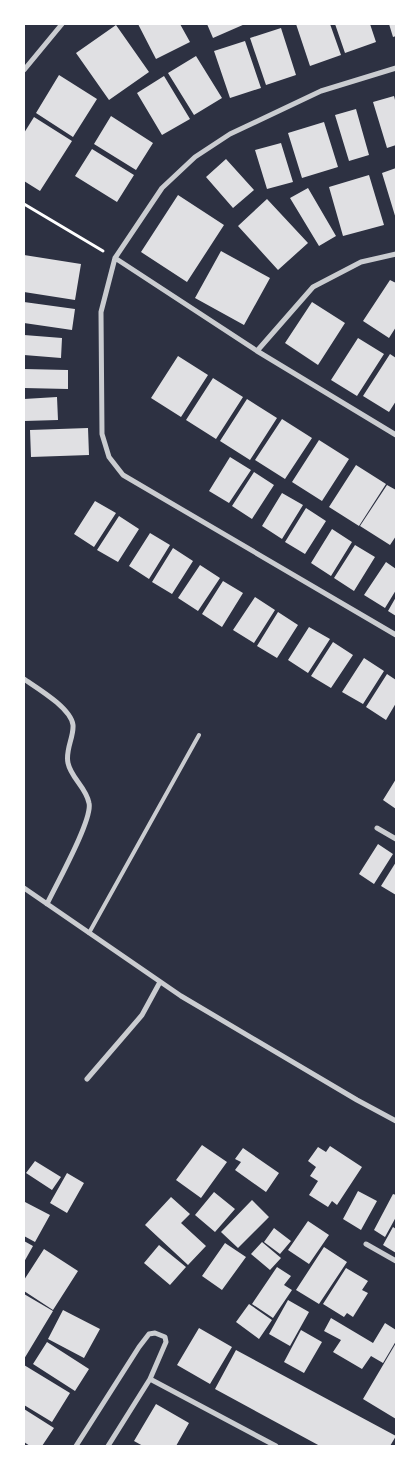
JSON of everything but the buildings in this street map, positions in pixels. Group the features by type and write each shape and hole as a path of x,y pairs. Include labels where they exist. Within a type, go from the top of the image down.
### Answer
{"street":[{"path":"24,70 62,24"},
{"path":"396,68 321,91 230,134 196,157 162,188 115,258 101,312 102,434 109,457 122,475 396,634"},
{"path":"257,351 313,287 361,262 396,254"},
{"path":"115,258 257,351 396,435"},
{"path":"24,679 63,708 70,719 73,726 68,746 68,763 74,777 84,789 90,804 85,824 47,904"},
{"path":"377,828 396,839"},
{"path":"24,888 160,982 357,1100 396,1121"},
{"path":"87,1079 142,1015 160,982"},
{"path":"366,1244 396,1261"},
{"path":"76,1446 139,1347 150,1334 155,1332 165,1337 166,1342 150,1379 108,1446"},
{"path":"150,1379 268,1444 276,1446"}],"lane":[{"path":"89,933 199,736"}],"path":[{"path":"24,204 115,258"}]}
